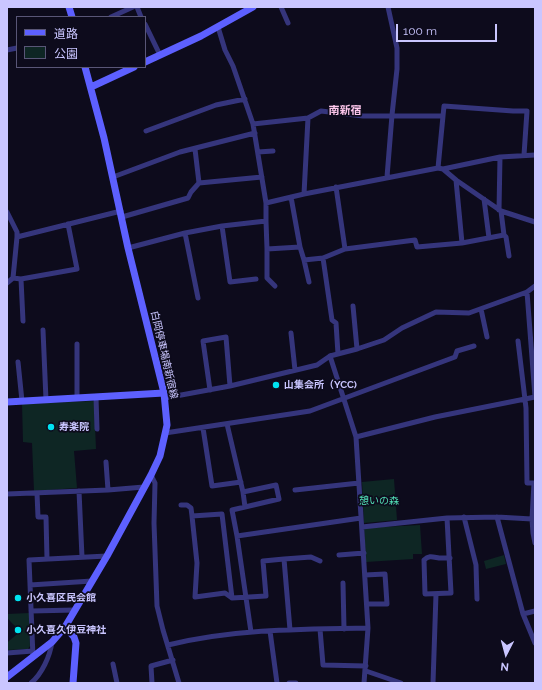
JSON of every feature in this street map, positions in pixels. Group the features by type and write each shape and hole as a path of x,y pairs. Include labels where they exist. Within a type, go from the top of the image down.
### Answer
{"main road":[{"path":"146,62 218,27 253,7"},
{"name":"白岡停車場南新宿線","path":"7,676 33,654 52,642 65,627 107,556 151,475 160,456 165,433 167,417 165,396 85,68"},
{"path":"91,87 132,68"},
{"path":"7,402 96,397 165,396"},
{"path":"65,627 74,637 76,643 73,683"}],"street":[{"path":"113,16 133,7"},
{"path":"137,7 142,16"},
{"path":"280,7 288,23"},
{"path":"387,177 397,69 397,48 388,7"},
{"path":"146,26 160,55"},
{"path":"218,27 225,50 246,99 255,133 266,203 267,278 275,286"},
{"path":"146,131 216,105 246,99"},
{"path":"440,168 444,106 513,112 527,111 524,155"},
{"path":"253,124 308,118 321,111 363,116 443,116"},
{"path":"304,194 308,118"},
{"path":"113,177 180,152 255,133"},
{"path":"195,149 199,184"},
{"path":"258,152 273,152"},
{"path":"266,203 387,177 500,157 535,155"},
{"path":"500,157 500,210 509,256"},
{"path":"440,168 500,210 535,222"},
{"path":"17,236 188,198 191,192 199,184 262,177"},
{"path":"456,180 462,243"},
{"path":"336,187 345,249"},
{"path":"291,197 300,247 309,282"},
{"path":"484,199 489,238"},
{"path":"7,212 17,232 13,278 7,283"},
{"path":"128,248 185,233 222,226 266,221"},
{"path":"13,278 22,280 77,269 68,224"},
{"path":"222,226 230,282 256,279"},
{"path":"185,233 198,298"},
{"path":"304,260 323,258 345,249 415,240 417,247 462,243 504,235"},
{"path":"267,249 300,247"},
{"path":"323,258 332,320 336,323 338,354"},
{"path":"22,280 23,321"},
{"path":"165,396 230,386 317,365 330,356 384,340 402,328 436,312 469,313 527,292 535,286"},
{"path":"356,437 435,417 535,397 527,292"},
{"path":"353,306 357,349"},
{"path":"481,309 487,338"},
{"path":"43,330 46,400"},
{"path":"291,333 295,370"},
{"path":"210,390 203,341 226,337 230,386"},
{"path":"518,340 526,408 527,482 534,483 532,519 535,543"},
{"path":"77,344 78,398"},
{"path":"165,433 310,411 455,357 457,351 474,346"},
{"path":"330,356 356,437 368,628 364,683"},
{"path":"18,362 22,401"},
{"path":"96,397 97,429"},
{"path":"228,424 245,507"},
{"path":"203,428 212,486 240,482"},
{"path":"106,462 108,490"},
{"path":"151,475 155,483 154,523 157,606 180,683"},
{"path":"295,490 359,483"},
{"path":"243,492 276,485 279,499 232,510 251,632"},
{"path":"7,494 144,487"},
{"path":"78,491 82,557"},
{"path":"37,493 38,518 46,517 47,558"},
{"path":"181,505 187,504 191,508 197,563 195,597 225,592 232,598 266,596 263,561 311,557 320,561"},
{"path":"192,516 222,514 232,598"},
{"path":"362,527 464,517 532,519"},
{"path":"464,517 476,565 477,599"},
{"path":"497,517 524,614 535,642"},
{"path":"237,536 361,518"},
{"path":"447,518 450,558 451,593 425,594 424,560 427,557 434,556 440,558 450,558"},
{"path":"339,555 364,553"},
{"path":"7,653 33,654 29,560 107,556"},
{"path":"284,559 290,630"},
{"path":"365,575 385,574 387,604 366,604"},
{"path":"30,585 92,581"},
{"path":"343,583 344,629"},
{"path":"433,683 436,594"},
{"path":"31,611 75,610"},
{"path":"524,614 535,611"},
{"path":"168,645 202,637 251,632 368,628"},
{"path":"320,629 322,665 366,669 401,683"},
{"path":"270,631 277,683"},
{"path":"34,682 50,653 52,642"},
{"path":"152,683 151,666 173,660"},
{"path":"113,664 117,683"},
{"path":"289,683 296,683"}],"green space":[{"name":"寿楽院","path":"94,401 96,449 74,451 77,488 34,491 32,443 23,442 22,404"},
{"name":"憩いの森","path":"394,479 397,520 364,523 362,482"},
{"path":"420,525 422,554 413,554 413,559 366,562 364,528"},
{"path":"504,555 506,564 486,569 484,561"},
{"name":"小久喜久伊豆神社","path":"29,613 30,646 28,649 7,650 7,643 17,634 18,630 7,618 7,614"}],"place":[{"name":"山集会所（YCC)","path":"276,385"},
{"name":"寿楽院","path":"51,427"},
{"name":"小久喜区民会館","path":"18,598"},
{"name":"小久喜久伊豆神社","path":"18,630"}],"district":[{"name":"南新宿","path":"345,111"}]}
